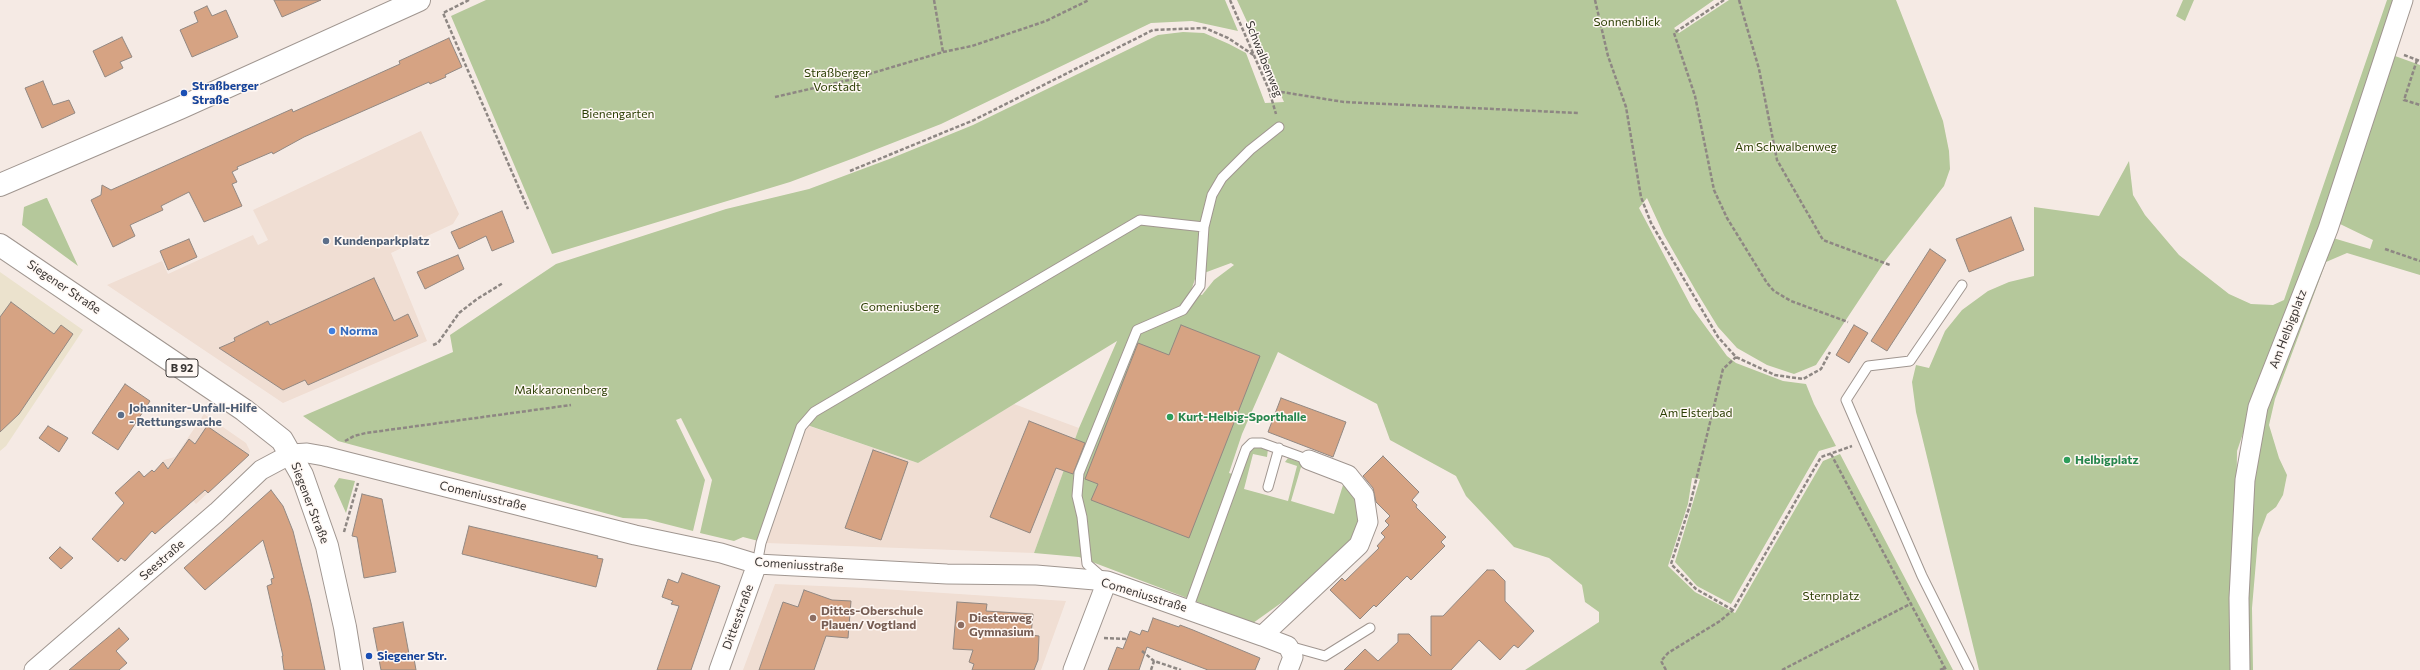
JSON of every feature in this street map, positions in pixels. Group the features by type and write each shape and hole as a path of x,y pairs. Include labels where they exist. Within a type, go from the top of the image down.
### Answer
{"main road":[{"path":"0,185 180,108 419,0"},
{"name":"Siegener Straße","path":"0,245 244,410 275,433 291,454 302,475 327,546 346,628 352,670"}],"street":[{"name":"Am Helbigplatz","path":"2240,670 2239,598 2245,480 2258,407 2328,229 2403,0"},
{"name":"Comeniusstraße","path":"291,454 307,453 324,456 635,535 722,553 757,564 947,574 1036,575 1107,581 1288,646"},
{"name":"Seestraße","path":"34,670 217,512 261,470 291,454"},
{"path":"1262,636 1359,545 1368,522 1364,495 1348,475 1309,460"},
{"name":"Dittesstraße","path":"719,670 757,564"},
{"path":"1073,670 1107,581"},
{"path":"1288,646 1293,657 1288,670"}],"lane":[{"path":"1107,581 1087,564 1082,517 1077,496 1079,473 1137,330 1183,310 1200,286 1204,227 1212,195 1222,178 1250,150 1279,127"},
{"path":"757,564 761,543 801,427 814,412 1140,220 1204,227"},
{"path":"1962,285 1910,361 1868,366 1846,400 1922,576 1969,670"},
{"path":"1188,609 1246,449 1252,443 1262,443 1309,460"},
{"path":"1268,487 1279,448"},
{"path":"1288,646 1325,656 1370,628"}],"path":[{"path":"468,0 443,13 528,209"},
{"path":"934,0 943,52"},
{"path":"775,97 849,80 943,52 972,46 1046,21 1089,0"},
{"name":"Schwalbenweg","path":"1230,0 1269,90 1279,127"},
{"path":"1595,0 1608,56 1626,107 1641,197 1651,223 1718,337 1736,357 1775,375 1803,379 1821,369 1830,352"},
{"path":"1724,0 1674,33 1694,96 1714,190 1727,218 1767,283 1774,290 1791,301 1848,322"},
{"path":"1739,0 1759,69 1777,160 1823,240 1890,265"},
{"path":"850,171 974,120 1153,30 1205,28 1228,38 1255,56"},
{"path":"2417,60 2404,100 2420,105"},
{"path":"1269,90 1344,102 1578,113"},
{"path":"2385,248 2420,260"},
{"path":"433,345 438,343 459,313 477,299 503,283"},
{"path":"1733,610 1696,589 1670,564 1690,505 1723,369 1736,357"},
{"path":"341,446 354,436 366,433 571,405"},
{"path":"1666,670 1661,661 1668,653 1720,621 1733,610 1821,457 1864,441"},
{"path":"1831,454 1946,669 1940,670"},
{"path":"344,532 358,482"},
{"path":"1782,670 1912,603"},
{"path":"1142,651 1154,661 1181,670"},
{"path":"1151,670 1154,661"}],"shaded area":[{"name":"Kundenparkplatz","path":"421,131 459,214 453,224 391,253 427,341 283,403 107,285 162,261 168,274 253,235 258,245 268,240 253,210"},
{"path":"0,272 83,330 6,446 0,451"},
{"path":"1014,404 1079,428 1034,553 766,543 806,425 918,463"},
{"path":"204,414 246,443 250,451 249,455 196,504 160,464 164,460 175,457"},
{"path":"775,584 867,588 1066,601 1041,670 743,670"}],"green space":[{"path":"486,0 1225,0 1238,31 1192,21 1151,23 941,124 854,158 790,182 552,254 451,16"},
{"path":"1237,0 1714,0 1674,28 1679,33 1729,0 1896,0 1943,121 1949,151 1950,169 1944,186 1885,261 1816,365 1794,374 1767,365 1737,348 1718,327 1696,291 1664,235 1647,198 1639,208 1692,308 1727,356 1736,363 1783,381 1806,384 1814,404 1836,446 1819,451 1731,604 1697,586 1675,562 1700,479 1692,478 1688,504 1668,566 1695,592 1735,613 1823,461 1840,454 1953,670 1525,670 1599,622 1599,612 1585,602 1582,585 1549,558 1514,547 1466,496 1456,476 1390,440 1377,404 1278,352 1242,434 1229,473 1239,476 1250,450 1255,447 1268,449 1267,457 1253,454 1244,489 1288,501 1297,466 1285,462 1288,458 1315,468 1314,471 1301,467 1291,501 1334,514 1344,482 1350,484 1362,516 1355,540 1298,591 1253,623 1079,557 1034,553 1079,428 1117,341 918,463 807,425 766,543 743,537 734,541 700,533 712,480 681,418 676,420 705,480 693,531 646,519 623,518 338,441 303,416 453,352 450,335 556,264 726,209 809,189 892,158 973,125 1158,35 1183,32 1204,33 1246,53 1265,103 1284,102","holes":["1231,263 1234,265 1214,280 1202,295 1191,291 1196,276"]},
{"path":"2183,0 2194,0 2185,21 2176,16"},
{"name":"Helbigplatz","path":"2387,0 2396,0 2324,215 2279,328 2237,451 2234,670 1979,670 1916,412 1912,382 1916,365 1929,368 1945,331 1962,310 1988,291 2009,282 2034,276 2034,207 2099,216 2129,161 2133,195 2145,215 2179,255 2229,294 2251,304 2273,305 2284,300"},
{"path":"2395,56 2420,65 2420,275 2347,253 2326,262 2275,399 2269,425 2279,458 2287,475 2283,495 2276,507 2267,514 2258,538 2252,608 2253,670 2245,670 2247,496 2269,401 2333,238 2370,249 2373,240 2340,224 2339,219 2386,77"},
{"path":"46,198 78,266 22,225 24,207"},
{"path":"339,478 355,481 346,513 334,486"}],"building":[{"path":"274,0 321,0 282,17"},
{"path":"207,6 212,16 226,10 238,37 192,57 180,30 198,22 194,12"},
{"path":"122,37 132,57 120,62 123,68 105,77 93,51"},
{"path":"449,38 462,67 445,75 446,77 430,84 429,82 304,137 273,154 272,152 237,167 238,169 232,172 237,182 232,184 242,206 204,222 189,192 161,206 163,210 130,225 135,236 113,247 91,200 101,195 102,185 111,190 292,109 293,112 329,96 400,64 399,61"},
{"path":"43,81 53,105 69,100 75,113 42,128 25,88"},
{"path":"502,211 514,242 492,251 486,236 459,249 451,232"},
{"path":"2011,217 2024,250 1969,272 1956,239"},
{"path":"189,239 197,257 168,270 160,251"},
{"path":"1930,249 1946,260 1887,351 1871,341"},
{"path":"458,255 464,269 425,289 417,272"},
{"name":"Norma","path":"374,278 394,321 408,314 418,336 308,385 305,380 283,390 219,348 235,341 234,338 268,321 270,325"},
{"path":"11,302 54,334 61,325 73,334 19,414 0,432 0,317"},
{"name":"Kurt-Helbig-Sporthalle","path":"1181,325 1260,356 1189,538 1091,500 1098,484 1085,479 1138,343 1169,355"},
{"path":"1854,325 1868,333 1849,363 1836,355"},
{"path":"125,384 150,401 118,450 92,433"},
{"path":"1281,398 1346,422 1333,457 1268,432"},
{"path":"1029,421 1085,443 1073,474 1056,468 1030,533 990,517"},
{"path":"48,426 68,438 59,452 39,438"},
{"path":"207,426 249,455 208,493 205,490 155,534 152,531 125,561 121,558 118,562 92,539 124,503 115,493 139,471 144,477 152,470 154,472 163,462 168,469 189,439 195,444"},
{"path":"873,450 908,462 881,540 845,528"},
{"path":"1383,456 1419,492 1412,500 1417,505 1416,507 1446,537 1441,542 1445,546 1411,580 1407,576 1376,607 1374,605 1360,619 1330,590 1342,578 1345,581 1379,548 1377,546 1385,537 1381,533 1389,525 1385,521 1390,516 1376,502 1373,488 1363,476"},
{"path":"271,490 283,506 293,531 311,603 325,670 284,670 283,656 267,586 272,584 271,579 274,578 263,540 205,590 184,568"},
{"path":"362,494 382,499 396,572 364,578 357,537 352,536"},
{"path":"469,526 598,556 597,558 603,559 596,587 462,554"},
{"path":"60,547 73,558 61,569 49,558"},
{"path":"1487,570 1494,570 1505,581 1505,601 1534,631 1518,648 1514,645 1500,660 1479,640 1451,670 1344,670 1365,649 1378,661 1398,642 1398,634 1409,634 1431,656 1431,616 1443,616"},
{"path":"682,573 720,586 691,670 657,670 679,606 671,604 673,601 662,597 668,579 678,583"},
{"path":"804,590 832,600 851,601 848,638 826,636 814,670 759,670 783,602 798,607"},
{"path":"957,602 987,604 986,611 1033,614 1031,635 1039,636 1038,660 1034,670 972,670 974,664 969,662 973,650 953,649"},
{"path":"1153,618 1179,627 1180,625 1260,658 1255,670 1208,670 1147,647 1139,670 1108,670 1117,647 1123,649 1130,631 1140,635 1142,630 1148,632"},
{"path":"403,622 409,654 413,653 416,670 381,670 373,628"},
{"path":"119,628 129,639 116,651 127,663 119,670 69,670"}],"place":[{"name":"Straßberger Straße","path":"184,93"},
{"name":"Kundenparkplatz","path":"326,241"},
{"name":"Norma","path":"332,331"},
{"name":"Johanniter-Unfall-Hilfe - Rettungswache","path":"121,415"},
{"name":"Kurt-Helbig-Sporthalle","path":"1170,417"},
{"name":"Helbigplatz","path":"2067,460"},
{"name":"Dittes-Oberschule Plauen/ Vogtland","path":"813,618"},
{"name":"Diesterweg Gymnasium","path":"961,625"},
{"name":"Siegener Str.","path":"369,656"}],"park label":[{"name":"Sonnenblick","path":"1627,22"},
{"name":"Straßberger Vorstadt","path":"837,80"},
{"name":"Bienengarten","path":"618,114"},
{"name":"Am Schwalbenweg","path":"1786,147"},
{"name":"Comeniusberg","path":"900,307"},
{"name":"Makkaronenberg","path":"561,390"},
{"name":"Am Elsterbad","path":"1696,413"},
{"name":"Sternplatz","path":"1831,596"}]}
